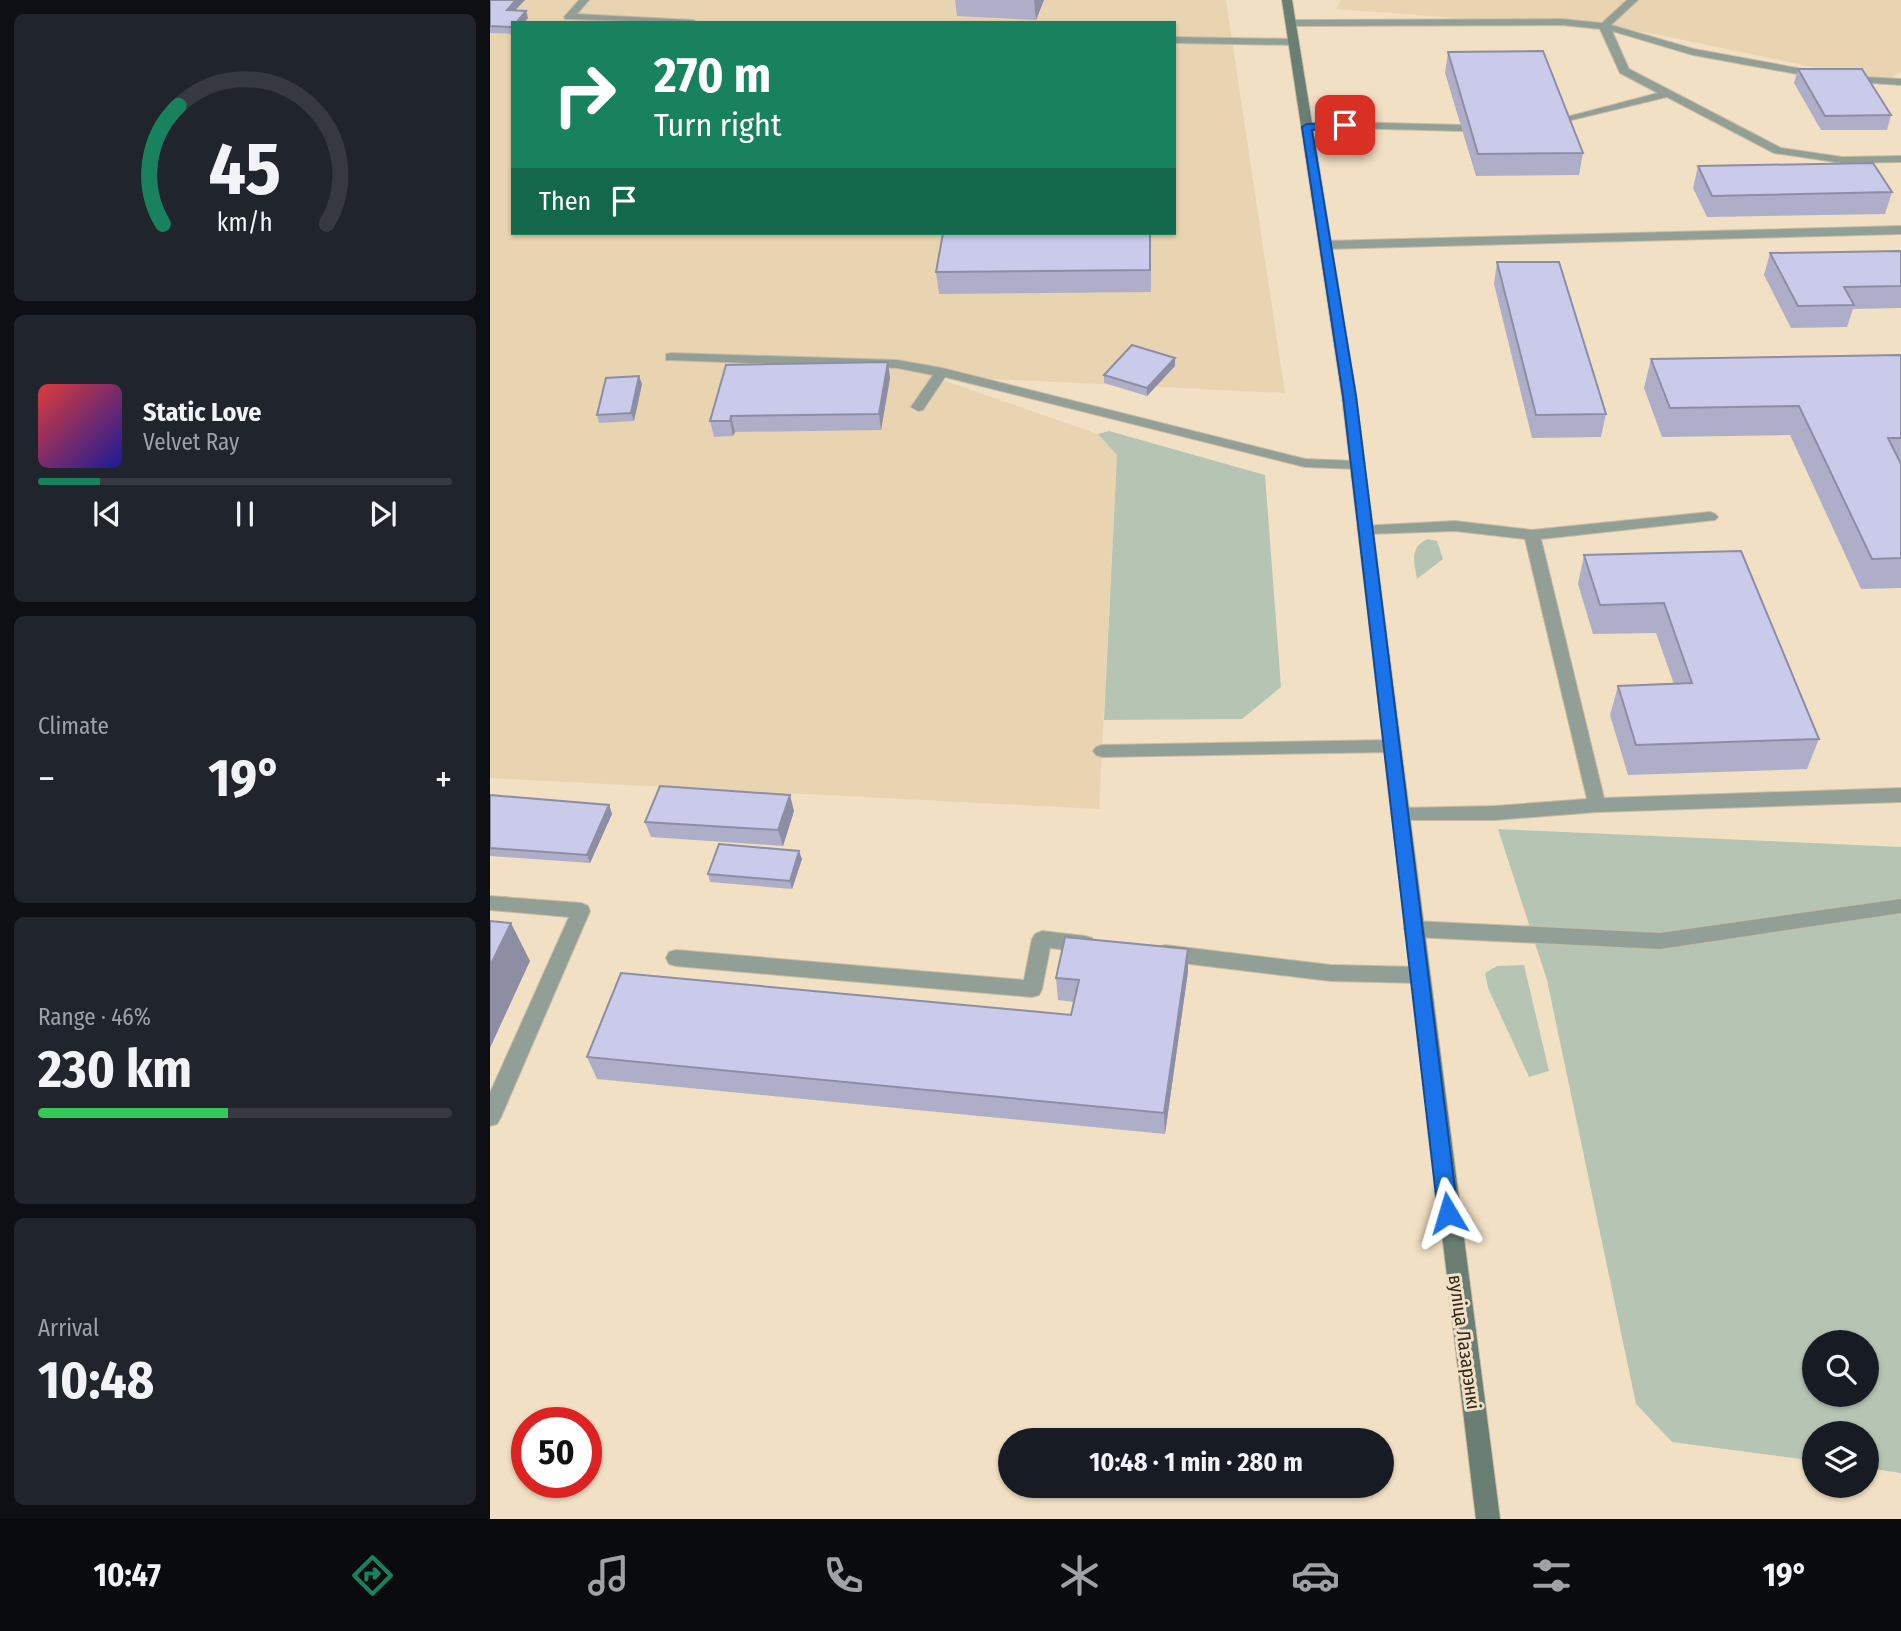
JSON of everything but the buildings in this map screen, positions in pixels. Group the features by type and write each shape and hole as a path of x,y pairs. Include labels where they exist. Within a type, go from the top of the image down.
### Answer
{"main road":[{"name":"вуліца Лазарэнкі","path":"1287,0 1293,23 1293,41 1349,396 1488,1519"}],"lane":[{"path":"584,0 569,17 652,21"},
{"path":"1604,26 1633,0"},
{"path":"1293,23 1513,21 1604,26 1693,52 1785,71 1861,81 1901,82"},
{"path":"1604,26 1624,71 1777,151 1842,160 1901,159"},
{"path":"1176,40 1293,41"},
{"path":"1559,122 1667,94"},
{"path":"1307,127 1345,125 1462,128"},
{"path":"1325,245 1901,230"},
{"path":"671,357 897,364 942,372 1305,463 1357,465"},
{"path":"918,407 942,372"},
{"path":"1366,529 1455,526 1532,535 1710,517"},
{"path":"1532,535 1597,805"},
{"path":"1102,751 1392,746"},
{"path":"1401,815 1495,813 1597,805 1901,795"},
{"path":"490,904 581,911 490,1117"},
{"path":"1414,929 1660,941 1901,906"},
{"path":"676,958 1032,989 1042,939 1109,947"},
{"path":"1150,952 1331,973 1419,975"}],"shaded area":[{"path":"490,0 1226,0 1285,393 931,376 1098,434 1117,454 1099,809 490,778"},
{"path":"1341,0 1901,0 1901,72 1883,82 1645,32 1336,9"}],"green space":[{"path":"1109,431 1265,475 1281,687 1242,719 1104,720 1117,455 1098,434"},
{"path":"1428,539 1437,541 1443,559 1417,579 1415,550"},
{"path":"1498,829 1901,847 1901,1473 1879,1470 1879,1421 1802,1421 1802,1459 1672,1442 1636,1404 1547,980"},
{"path":"1524,965 1549,1071 1529,1077 1488,988 1485,973 1497,966"}],"route":[{"path":"1345,125 1307,127 1349,396 1448,1213"}]}
